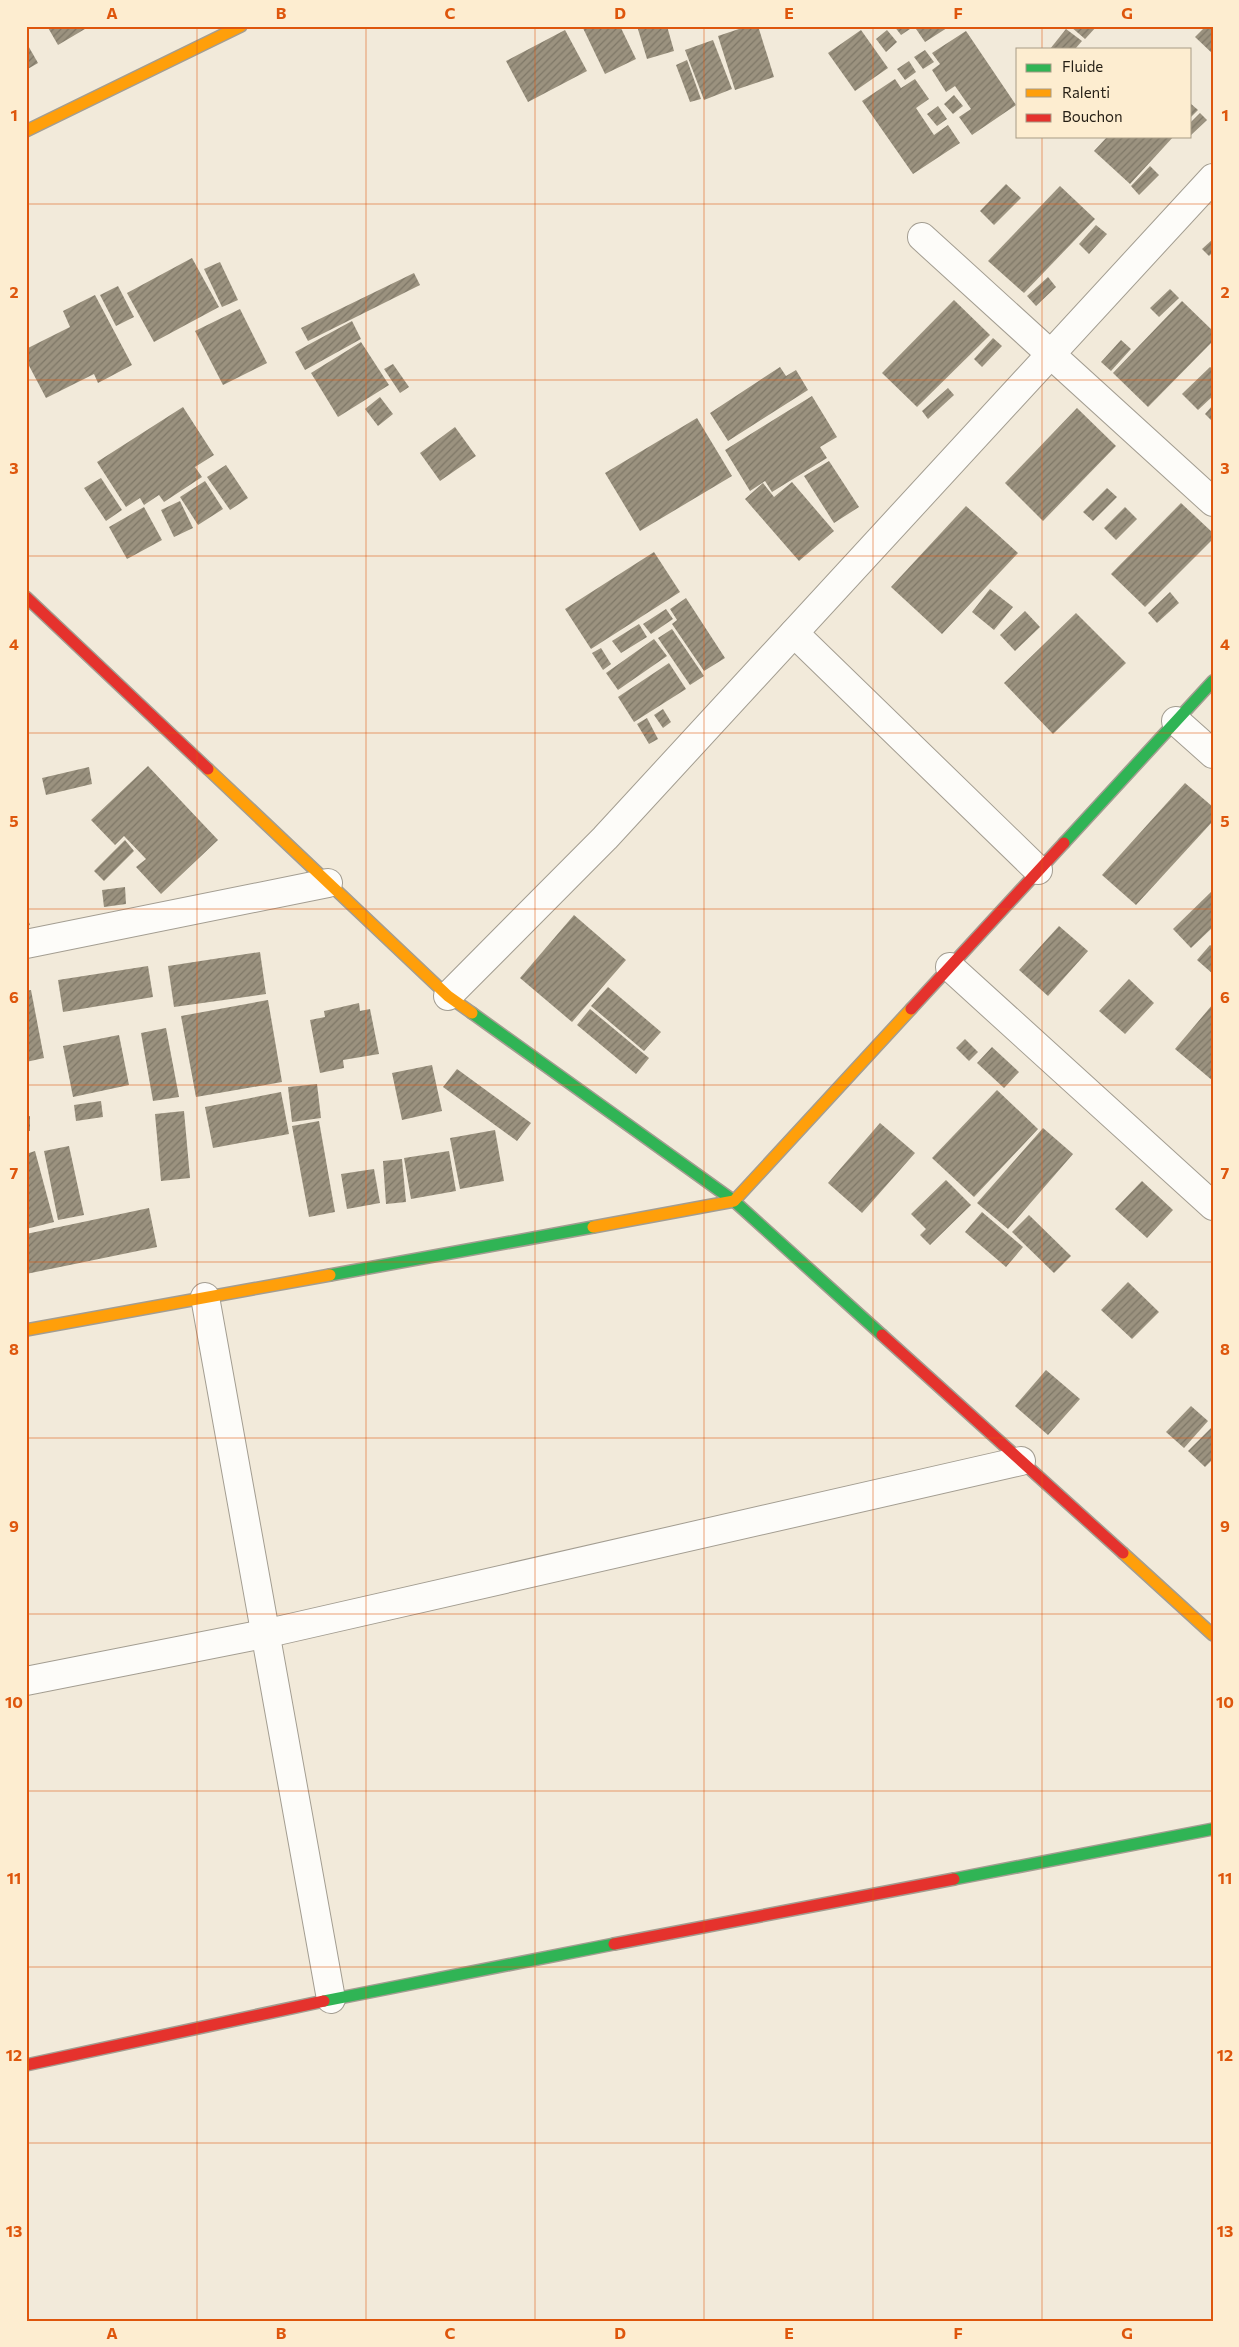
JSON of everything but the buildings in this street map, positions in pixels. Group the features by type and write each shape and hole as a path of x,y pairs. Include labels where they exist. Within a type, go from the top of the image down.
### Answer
{"street":[{"path":"26,131 240,26"},
{"path":"448,996 605,838 1213,178"},
{"path":"922,237 1213,502"},
{"path":"26,597 448,996 734,1201 1213,1635"},
{"path":"794,632 1038,870"},
{"path":"26,1330 734,1201 1213,681"},
{"path":"1176,721 1213,754"},
{"path":"26,944 328,883"},
{"path":"950,967 1213,1206"},
{"path":"205,1298 331,1999"},
{"path":"26,1681 264,1634 1021,1461"},
{"path":"26,2065 331,1999 1213,1829"}],"traffic: fast":[{"path":"1064,843 1213,681"},
{"path":"472,1013 734,1201 882,1335"},
{"path":"330,1275 593,1227"},
{"path":"954,1879 1213,1829"},
{"path":"324,2001 614,1944"}],"traffic: slow":[{"path":"26,131 241,26"},
{"path":"208,769 448,996 472,1013"},
{"path":"593,1227 734,1201 911,1009"},
{"path":"26,1330 330,1275"},
{"path":"1123,1553 1213,1635"}],"traffic: jam":[{"path":"26,597 208,769"},
{"path":"911,1009 1064,843"},
{"path":"882,1335 1123,1553"},
{"path":"614,1944 954,1879"},
{"path":"26,2065 324,2001"}]}
